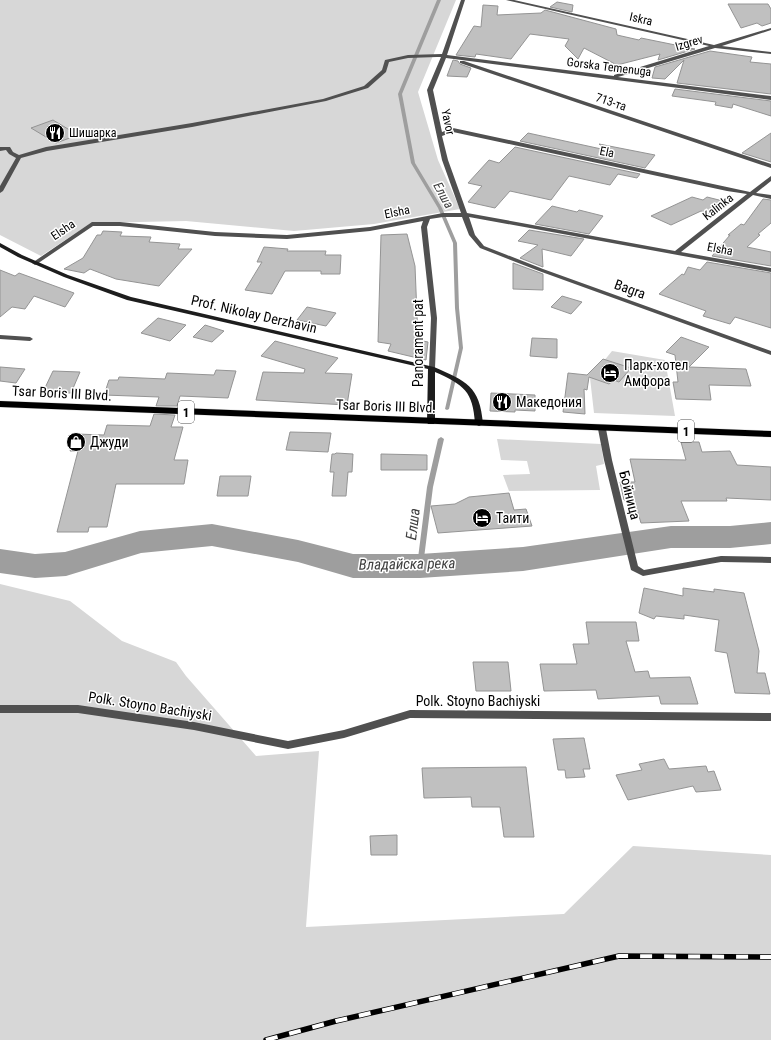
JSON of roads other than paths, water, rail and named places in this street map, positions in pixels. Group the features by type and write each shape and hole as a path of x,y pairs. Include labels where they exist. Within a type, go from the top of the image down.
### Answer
{"main road":[{"name":"Prof. Nikolay Derzhavin","path":"0,245 34,263 73,279 133,300 432,368 460,381 467,386 476,400 478,424"},
{"name":"Panorament pat","path":"431,422 432,368"},
{"name":"Tsar Boris III Blvd.","path":"0,404 478,424 771,434"}],"street":[{"name":"Yavor","path":"463,0 444,56 430,90 445,160 472,235 482,247"},
{"name":"Iskra","path":"508,0 714,46 771,54"},
{"name":"Izgrev","path":"614,77 771,29"},
{"path":"0,149 8,148 11,153 19,156 46,149 192,126 324,100 348,91 366,87 384,71 387,61 410,55 444,56"},
{"name":"Gorska Temenuga","path":"444,56 771,98"},
{"name":"713-та","path":"444,56 771,166"},
{"name":"Ela","path":"439,135 452,130 771,197"},
{"path":"0,191 19,156"},
{"name":"Kalinka","path":"677,252 753,194 771,178"},
{"name":"Elsha","path":"34,263 92,224 120,224 215,234 287,237 370,229 443,215 466,215 771,270"},
{"name":"Panorament pat","path":"427,218 424,227 434,318 432,368"},
{"name":"Bagra","path":"482,247 541,270 771,353"},
{"path":"0,337 30,339"},
{"name":"Бойница","path":"602,428 608,460 634,568 643,573 721,559 771,560"},
{"name":"Polk. Stoyno Bachiyski","path":"0,708 78,709 194,726 288,745 344,734 410,714 771,717"}],"waterway":[{"name":"Елша","path":"439,0 400,94 413,163 440,208 455,243 457,308 461,348 447,409"},
{"name":"Елша","path":"420,566 430,487 441,439"},
{"name":"Владайска река","path":"0,561 35,566 66,564 140,542 212,535 298,551 353,566 420,566 523,559 671,537 730,537 771,533"}],"railway":[{"path":"266,1040 336,1021 619,956 771,957"}],"place":[{"name":"Шишарка","path":"55,133"},
{"name":"Парк-хотел Амфора","path":"610,373"},
{"name":"Македония","path":"502,402"},
{"name":"Джуди","path":"76,442"},
{"name":"Таити","path":"482,518"}]}
